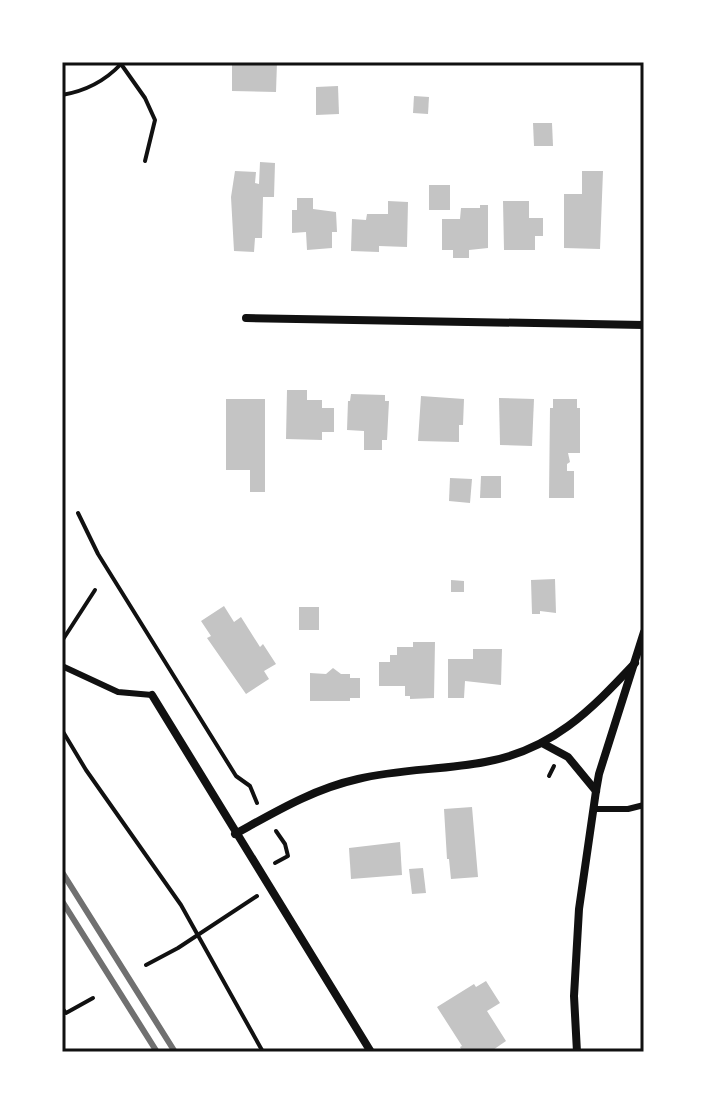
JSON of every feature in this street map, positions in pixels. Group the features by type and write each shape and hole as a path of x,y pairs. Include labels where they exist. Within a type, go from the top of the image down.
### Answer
{"street":[{"path":"246,318 644,325"},
{"path":"577,1052 574,996 579,909 596,791 644,632"},
{"path":"235,834 312,793 359,778 485,762 523,753 573,725 635,663"},
{"path":"152,695 371,1052"},
{"path":"542,743 568,757 596,791"}],"lane":[{"path":"62,666 118,692 152,695"},
{"path":"594,809 628,809 644,805"}],"path":[{"path":"62,95 78,93 108,78 122,63 155,120 145,161"},
{"path":"78,513 106,567 236,776 250,786 250,791 285,844 288,856 259,873"},
{"path":"62,641 95,590"},
{"path":"62,730 86,770 181,905 263,1052"},
{"path":"146,965 178,948 269,888"},
{"path":"62,1008 66,1013 93,998"}],"building":[{"path":"232,62 277,62 276,92 232,91"},
{"path":"338,86 339,114 316,115 316,87"},
{"path":"414,96 429,97 428,114 413,113"},
{"path":"533,123 552,123 553,146 534,146"},
{"path":"260,162 275,163 274,197 263,197 262,238 255,238 254,252 234,251 231,197 235,171 256,172 255,183 259,184"},
{"path":"582,171 603,171 600,249 564,248 564,194 582,194"},
{"path":"429,185 450,185 450,210 429,210"},
{"path":"297,198 313,198 313,209 336,212 337,232 332,232 332,248 307,250 306,232 292,233 292,210 297,210"},
{"path":"388,201 408,202 407,247 379,246 379,252 351,251 352,219 366,220 367,214 388,214"},
{"path":"503,201 529,201 529,218 543,218 543,236 535,236 535,250 504,250"},
{"path":"480,205 488,205 488,248 469,250 469,258 453,258 453,250 442,250 442,219 460,219 461,208 480,208"},
{"path":"287,390 307,390 307,400 322,400 322,408 334,408 334,432 322,432 322,440 286,439"},
{"path":"351,394 385,395 385,401 389,401 387,440 382,440 382,450 364,450 364,431 347,430"},
{"path":"421,396 464,399 459,442 418,441"},
{"path":"499,398 534,399 532,446 500,445"},
{"path":"226,399 265,399 265,492 250,492 250,470 226,470"},
{"path":"553,399 577,399 577,408 580,408 580,453 568,453 570,462 567,464 567,471 574,471 574,498 549,498 550,408 553,408"},
{"path":"481,476 501,476 501,498 480,498"},
{"path":"450,478 472,479 470,503 449,501"},
{"path":"555,579 556,613 540,611 540,614 532,614 531,580"},
{"path":"451,580 464,581 464,592 451,592"},
{"path":"224,606 234,622 241,617 260,647 263,644 276,664 264,671 269,679 246,694 207,638 211,636 201,621"},
{"path":"299,607 319,607 319,630 299,630"},
{"path":"413,642 435,642 434,698 410,699 410,696 405,696 405,686 379,686 379,662 390,662 390,655 397,655 397,647 413,647"},
{"path":"473,649 502,649 501,685 465,681 464,698 448,698 448,659 473,659"},
{"path":"333,668 341,674 350,674 350,678 360,678 360,698 310,701 310,673 326,674"},
{"path":"472,807 478,877 451,879 444,809"},
{"path":"400,842 402,875 351,879 349,848"},
{"path":"423,868 426,893 412,894 409,869"},
{"path":"486,981 500,1003 487,1011 506,1041 490,1052 463,1052 437,1007 474,984 476,987"}],"railway":[{"path":"62,872 175,1052"},
{"path":"62,901 157,1052"}]}
